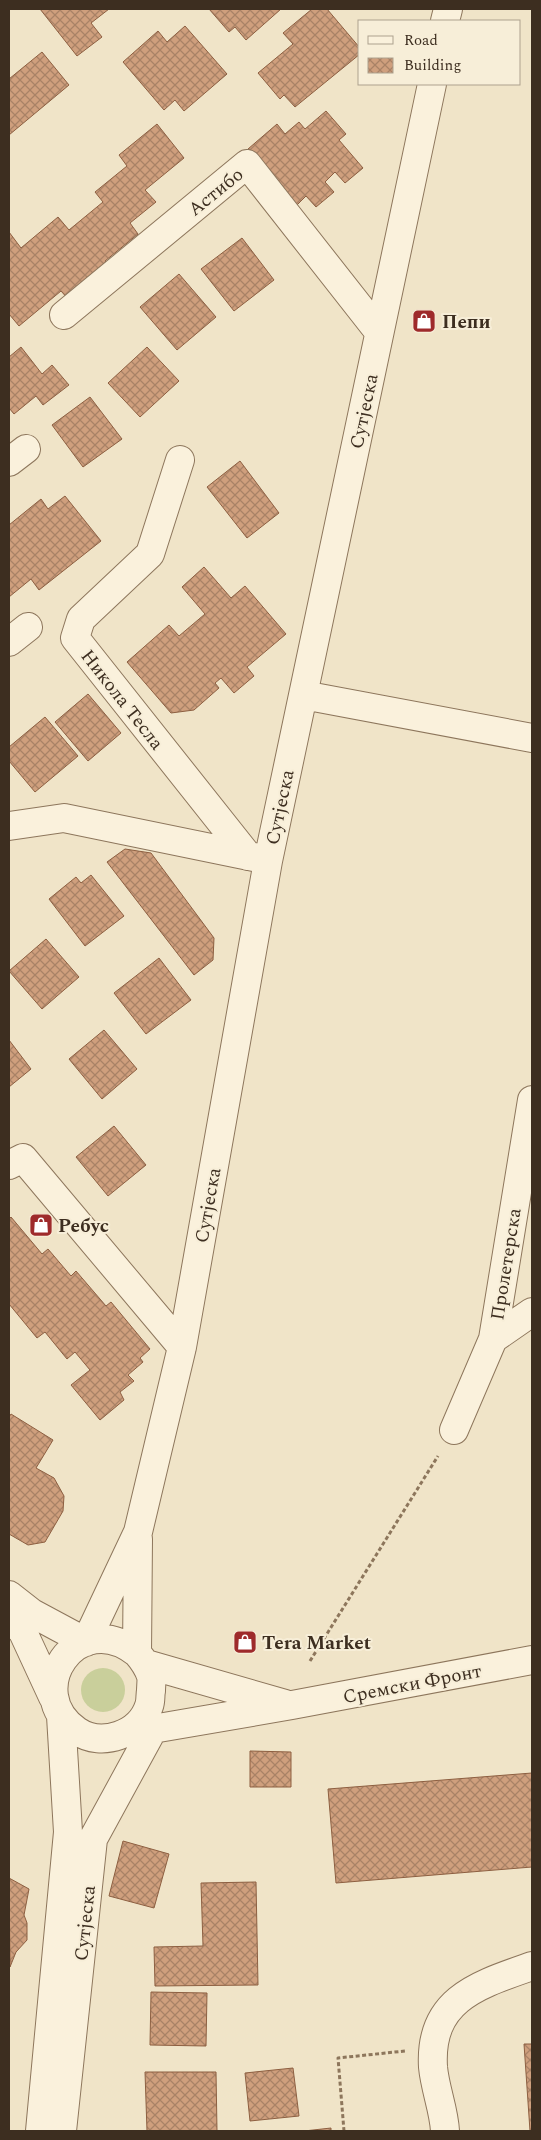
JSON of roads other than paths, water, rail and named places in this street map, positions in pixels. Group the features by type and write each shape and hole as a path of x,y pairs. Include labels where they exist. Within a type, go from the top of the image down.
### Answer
{"street":[{"name":"Сутјеска","path":"138,1532 182,1347 258,858 303,695 432,85"},
{"name":"Астибо","path":"64,315 247,164 379,332"},
{"name":"Никола Тесла","path":"180,460 150,554 81,619 75,638 258,858"},
{"path":"303,695 532,738"},
{"path":"9,826 64,818 258,858"},
{"name":"Пролетерска","path":"454,1430 493,1339 532,1100"},
{"path":"9,1165 23,1158 182,1347"},
{"name":"Пролетерска","path":"493,1339 532,1312"},
{"path":"86,1642 138,1532"},
{"path":"138,1532 142,1659"},
{"path":"9,1595 32,1613 86,1642"},
{"path":"9,1621 22,1630 58,1708 77,1731 93,1738 110,1738 126,1733 139,1723 149,1706 152,1678 142,1659 126,1644 112,1639 86,1642 74,1648 64,1658 56,1671 53,1688 58,1708"},
{"path":"142,1659 292,1705"},
{"name":"Сремски Фронт","path":"126,1733 292,1705 532,1660"},
{"name":"Сутјеска","path":"40,2131 68,1832 58,1708"},
{"name":"Сутјеска","path":"62,2131 93,1839 153,1729"},
{"path":"445,2131 434,2067 436,2027 456,2001 487,1982 532,1966"}],"place":[{"name":"Пепи","path":"424,321"},
{"name":"Ребус","path":"41,1225"},
{"name":"Tera Market","path":"245,1642"}]}
